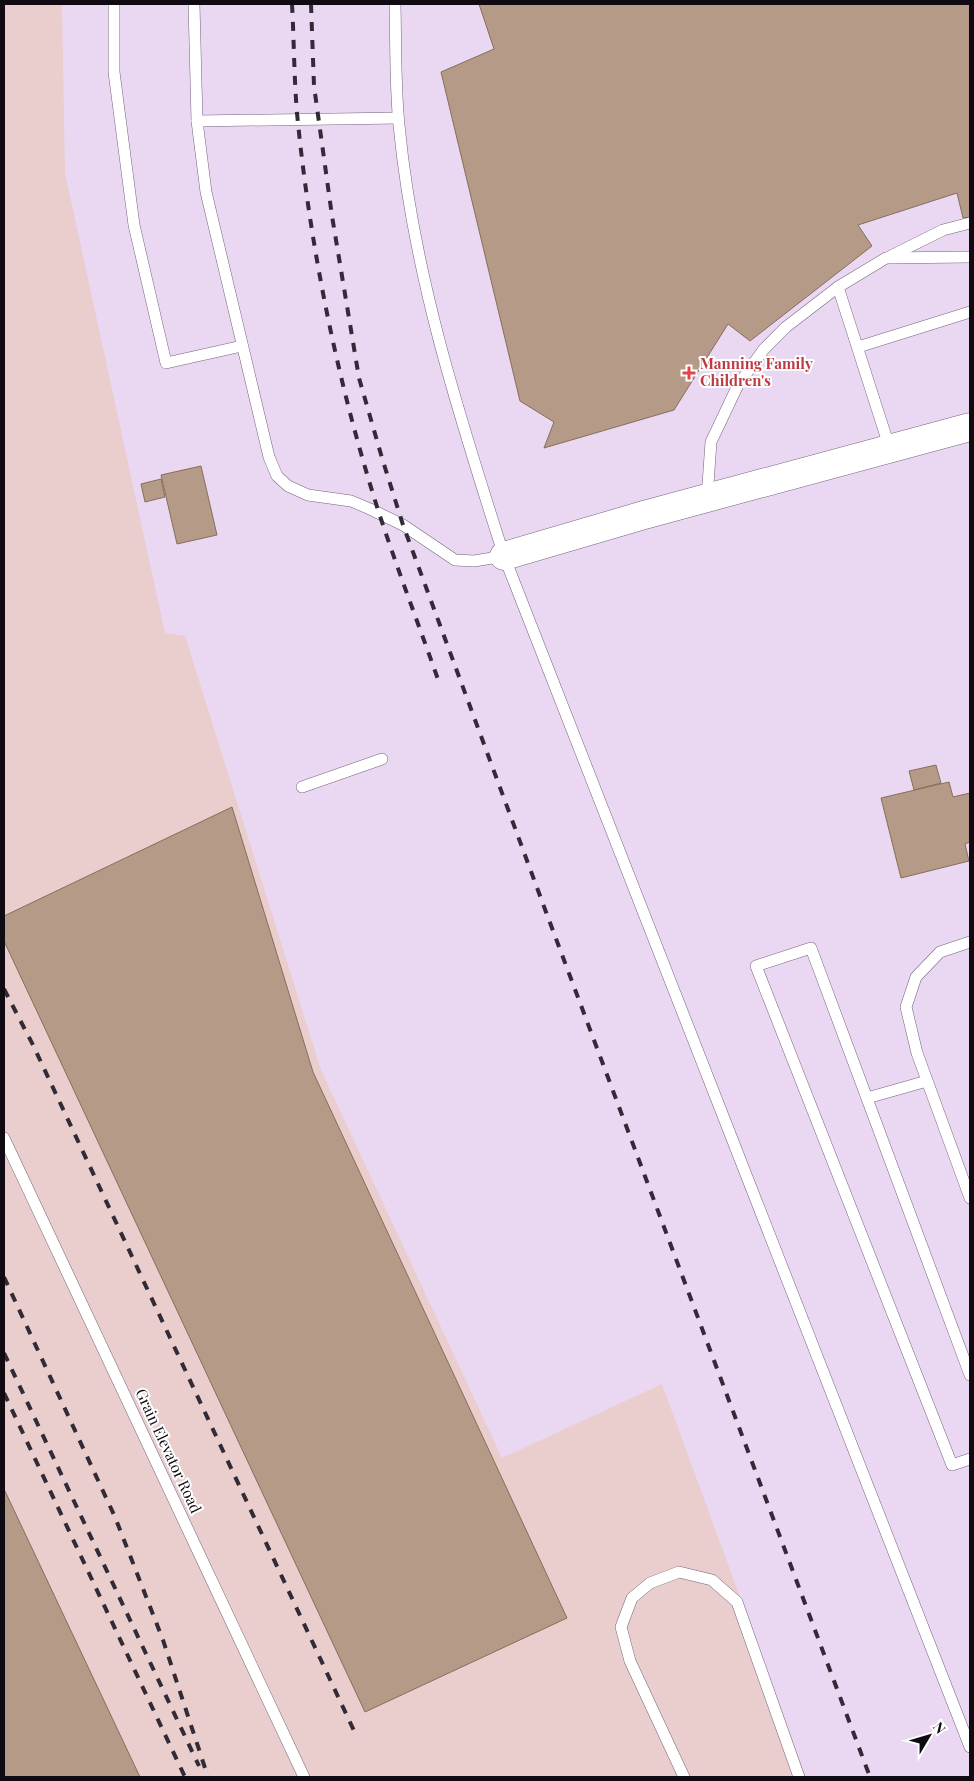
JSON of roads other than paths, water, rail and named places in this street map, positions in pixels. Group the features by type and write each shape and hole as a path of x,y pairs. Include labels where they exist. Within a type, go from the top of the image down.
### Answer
{"street":[{"path":"504,556 707,498 970,427"}],"lane":[{"path":"114,4 114,72 134,226 166,364 242,346"},
{"path":"194,4 197,121 206,192 269,457 277,476 288,486 308,495 351,501 403,524 455,560 474,561 504,556"},
{"path":"395,4 398,118 417,244 432,318 463,429 504,556 970,1747"},
{"path":"197,121 398,118"},
{"path":"707,498 711,442 738,385 764,349 786,327 838,287 886,258 943,230 970,223"},
{"path":"886,258 970,257"},
{"path":"838,287 890,449"},
{"path":"858,347 970,312"},
{"path":"302,787 382,759"},
{"path":"970,942 940,952 916,977 906,1007 917,1053 970,1198"},
{"path":"970,1375 811,948 756,966 952,1465 970,1459"},
{"path":"867,1098 927,1081"},
{"name":"Grain Elevator Road","path":"4,1138 304,1777"},
{"path":"684,1777 630,1661 622,1627 632,1598 650,1583 679,1572 712,1580 737,1602 799,1777"}],"railway":[{"path":"292,4 296,99 303,164 318,265 338,366 364,465 386,535 440,685"},
{"path":"311,4 314,86 332,216 359,378 403,525 870,1777"},
{"path":"4,989 33,1045 356,1735"},
{"path":"4,1277 115,1517 163,1640 208,1777"},
{"path":"4,1353 199,1766"},
{"path":"4,1393 185,1777"}],"place":[{"name":"Manning Family Children's","path":"689,373"}]}
